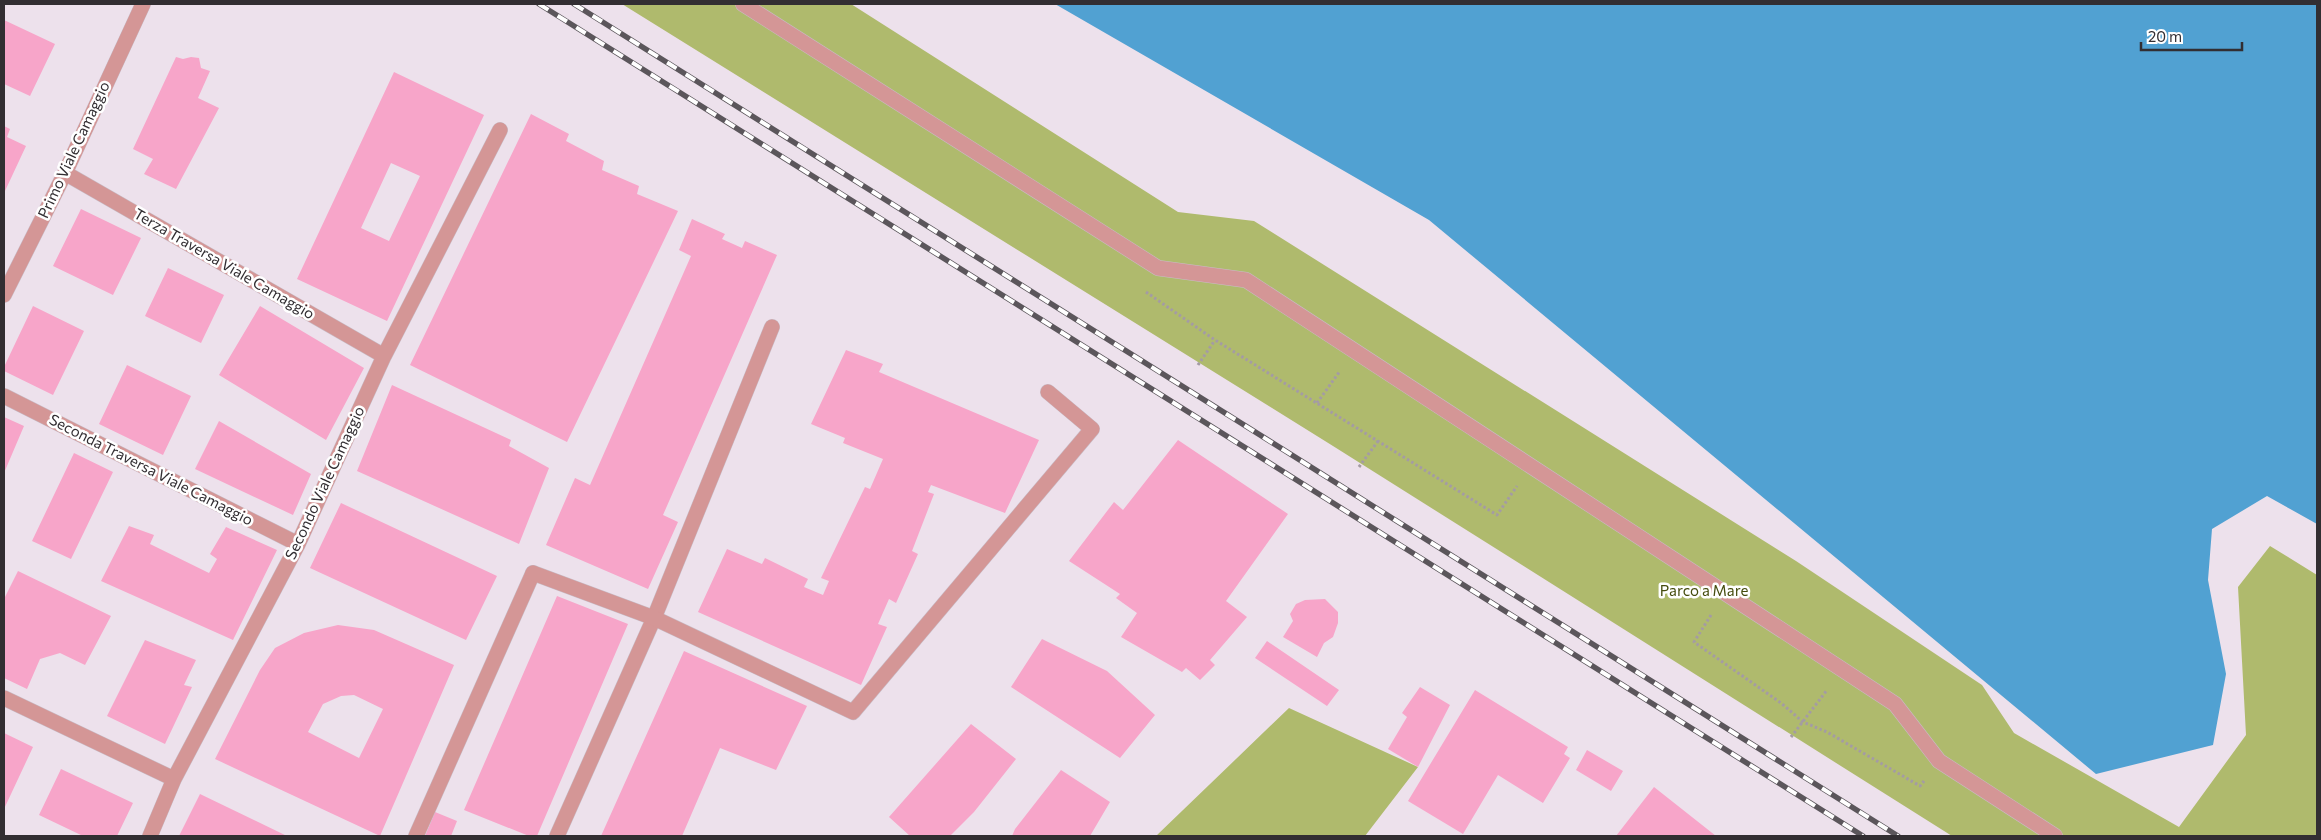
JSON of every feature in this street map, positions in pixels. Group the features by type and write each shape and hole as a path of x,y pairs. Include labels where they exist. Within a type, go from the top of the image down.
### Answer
{"street":[{"name":"Primo Viale Camaggio","path":"4,295 65,173 142,4"},
{"path":"742,4 1158,268 1246,280 1895,704 1938,760 2055,836"},
{"name":"Secondo Viale Camaggio","path":"150,836 174,779 298,544 384,356 500,130"},
{"name":"Terza Traversa Viale Camaggio","path":"65,173 384,356"},
{"path":"557,836 654,618 772,327"},
{"path":"416,836 533,573 654,618 853,712 1092,429 1048,392"},
{"name":"Seconda Traversa Viale Camaggio","path":"4,396 298,544"},
{"path":"4,698 174,779"}],"path":[{"path":"1145,291 1215,340 1497,515 1531,466"},
{"path":"1198,365 1215,340"},
{"path":"1317,403 1356,352"},
{"path":"1358,467 1378,441"},
{"path":"1725,593 1694,642 1781,703 1803,722 1827,732 1920,786 1938,760"},
{"path":"1791,737 1843,670"}],"green space":[{"name":"Parco a Mare","path":"622,4 851,4 1178,212 1254,221 1796,561 1982,685 2014,733 2179,827 2246,735 2238,587 2270,546 2317,575 2317,836 1952,836 1333,446"},
{"path":"1289,708 1418,767 1365,836 1156,836"}],"water":[{"path":"1055,4 2317,4 2317,524 2267,496 2212,529 2208,580 2226,674 2213,745 2096,774 1429,220"}],"building":[{"path":"4,20 55,44 30,96 4,84"},
{"path":"176,57 183,59 199,58 201,68 210,71 198,98 219,108 176,189 144,174 153,159 133,149"},
{"path":"394,72 484,115 387,321 297,279","holes":["391,163 420,176 389,241 361,228"]},
{"path":"531,114 569,134 566,141 604,161 602,170 639,186 637,194 678,211 567,442 410,365"},
{"path":"4,126 10,129 7,137 26,146 5,191"},
{"path":"81,209 141,238 113,295 53,266"},
{"path":"692,219 725,234 722,239 742,248 745,241 777,255 663,515 678,522 648,589 546,545 575,478 590,485 691,256 679,250"},
{"path":"168,268 224,295 201,343 145,316"},
{"path":"33,306 84,331 53,395 4,371 4,367"},
{"path":"260,306 364,368 326,440 219,375"},
{"path":"846,350 883,364 879,372 1039,440 1005,513 931,485 928,492 934,494 912,551 918,554 896,603 889,599 878,624 887,627 861,685 698,612 727,549 762,564 765,558 808,579 804,587 823,595 829,581 821,578 865,487 870,489 883,459 843,443 845,438 811,424"},
{"path":"127,365 191,396 163,455 99,424"},
{"path":"392,385 511,440 509,446 549,468 519,544 357,471"},
{"path":"4,417 24,426 4,473"},
{"path":"219,421 311,474 293,515 195,469"},
{"path":"1178,440 1288,514 1226,601 1247,617 1210,660 1215,665 1200,680 1186,668 1182,672 1121,637 1137,613 1116,598 1120,594 1069,561 1114,502 1123,510"},
{"path":"74,453 113,472 71,559 32,541"},
{"path":"341,503 497,576 466,640 310,568"},
{"path":"129,526 154,535 150,544 209,573 217,559 210,554 226,527 277,550 233,640 101,581"},
{"path":"18,571 111,616 85,665 60,653 40,659 27,689 4,678 4,599"},
{"path":"557,596 628,624 537,836 529,836 464,810"},
{"path":"1325,599 1338,612 1338,623 1333,637 1324,643 1317,657 1283,637 1293,621 1290,614 1296,604 1305,600"},
{"path":"338,625 374,630 454,665 380,836 215,759 260,670 275,648 304,633","holes":["354,695 383,709 359,758 308,732 323,704 341,696"]},
{"path":"1042,639 1107,671 1155,715 1120,758 1011,687"},
{"path":"145,640 196,660 184,685 192,687 165,744 107,716"},
{"path":"1267,641 1339,690 1327,706 1255,658"},
{"path":"684,651 807,706 776,770 720,748 682,836 601,836"},
{"path":"1420,687 1450,705 1418,767 1388,749 1407,717 1402,713"},
{"path":"1475,690 1568,747 1564,754 1570,758 1543,803 1498,775 1463,834 1408,801"},
{"path":"971,724 1016,759 974,812 950,836 910,836 889,817"},
{"path":"4,733 33,747 4,809"},
{"path":"1587,750 1623,771 1611,791 1576,770"},
{"path":"61,769 133,803 117,836 83,836 39,815"},
{"path":"1061,770 1110,802 1090,836 1012,836 1015,829"},
{"path":"1654,787 1716,836 1616,836"},
{"path":"200,794 287,836 179,836"},
{"path":"435,812 457,821 451,836 425,836"}],"railway":[{"path":"539,4 1863,836"},
{"path":"574,4 1898,836"}]}
